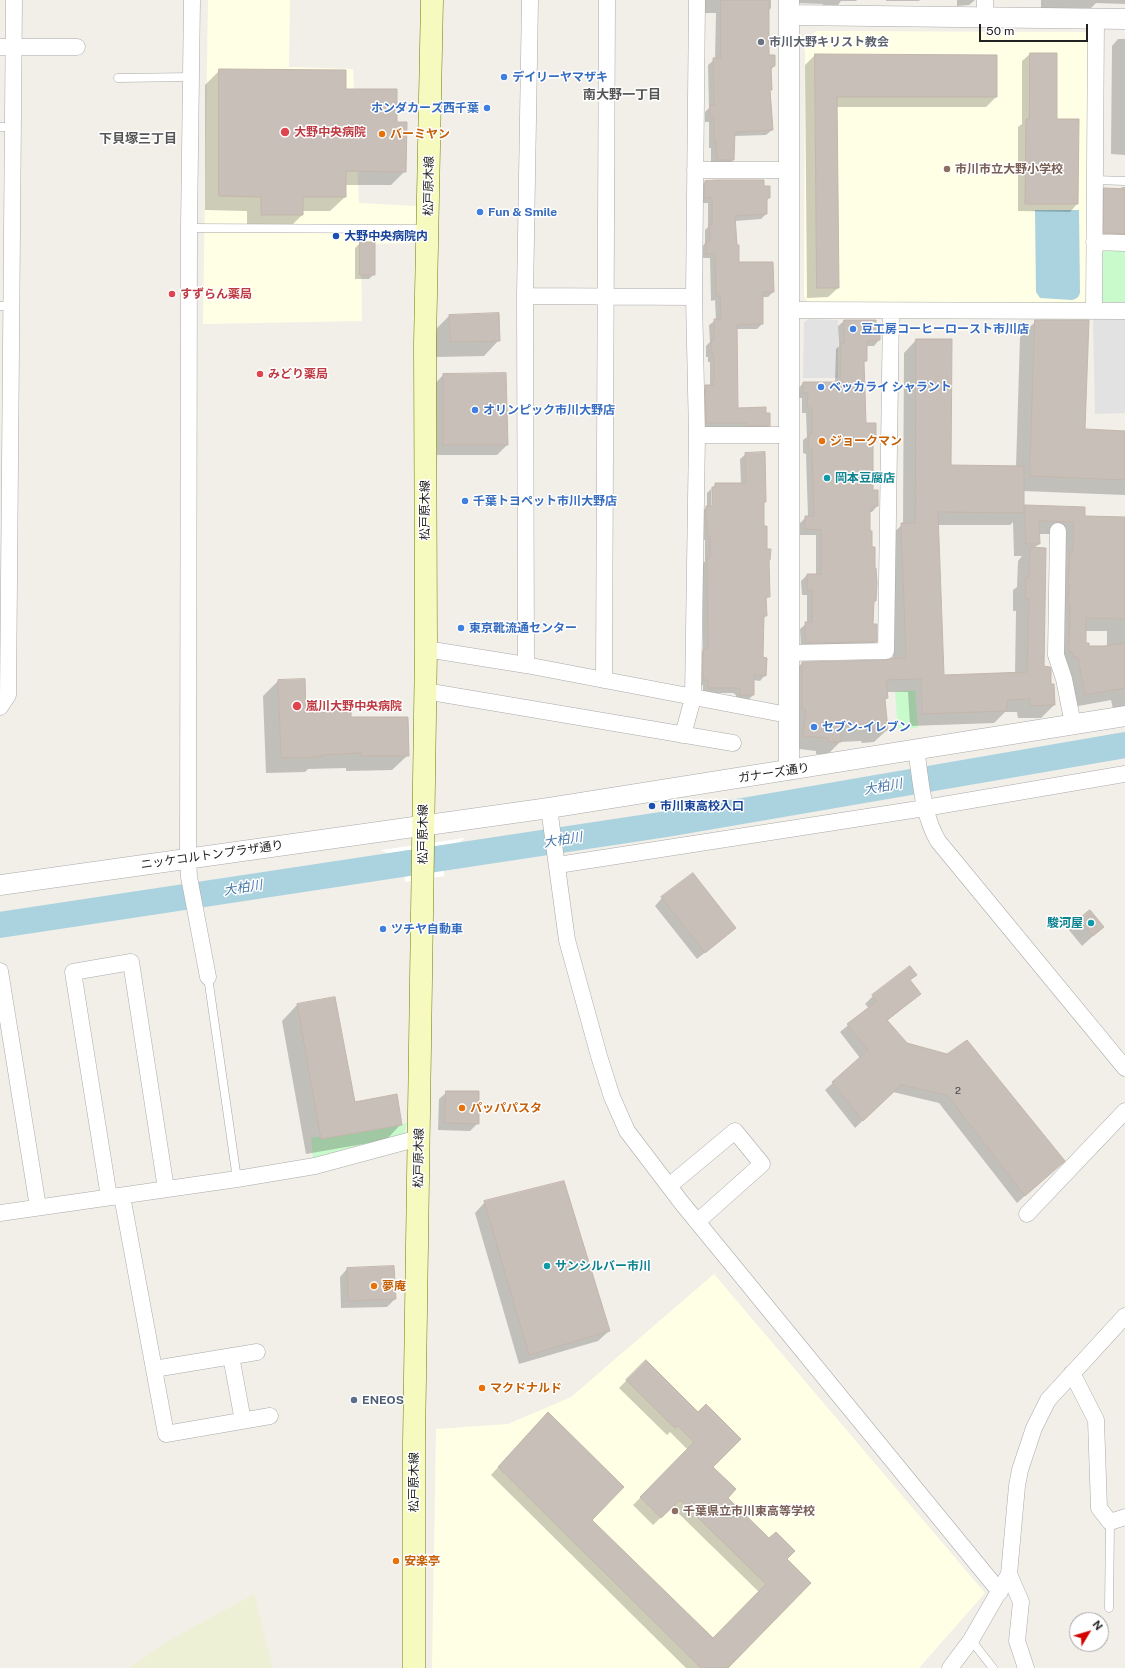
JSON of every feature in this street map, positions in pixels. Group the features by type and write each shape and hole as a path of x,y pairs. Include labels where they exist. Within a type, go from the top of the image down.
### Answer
{"main road":[{"name":"松戸原木線","path":"414,1668 414,1442 426,648 425,358 432,0"}],"street":[{"path":"0,707 8,695 5,267 6,127 7,47 14,0"},
{"path":"192,0 189,228 189,868 208,977"},
{"path":"526,665 525,296 530,0"},
{"path":"604,680 607,0"},
{"path":"683,735 693,698 697,436 694,297 697,0"},
{"path":"789,770 788,435 790,8 985,9 1125,19"},
{"path":"1094,311 1096,18"},
{"path":"7,47 77,47"},
{"path":"695,170 789,170"},
{"path":"1094,242 1125,243"},
{"path":"525,296 694,297"},
{"path":"789,310 1125,311"},
{"path":"788,652 886,651 891,310"},
{"path":"697,436 788,435"},
{"path":"1056,531 1056,655 1064,678 1073,724"},
{"path":"426,648 526,665 788,715"},
{"path":"425,691 733,743"},
{"name":"ガナーズ通り","path":"423,833 549,808 1125,716"},
{"path":"916,750 925,808 930,826 938,841 1125,1068"},
{"path":"558,865 925,808 1125,774"},
{"path":"549,808 558,865 567,940 596,1048 612,1097 627,1131 697,1222 1000,1592"},
{"name":"ニッケコルトンプラザ通り","path":"0,885 189,868 423,833"},
{"path":"166,1189 131,962 73,972 116,1196 154,1369 166,1434 270,1416"},
{"path":"0,971 38,1207"},
{"path":"1027,1214 1125,1111"},
{"path":"669,1186 735,1131 762,1164 697,1222"},
{"path":"0,1213 237,1180 315,1166 419,1138"},
{"path":"950,1668 971,1640 1009,1574 1017,1486 1020,1470 1034,1428 1048,1400 1125,1316"},
{"path":"154,1369 257,1352"},
{"path":"232,1356 243,1420"},
{"path":"1072,1373 1096,1420 1099,1508 1118,1519"},
{"path":"1009,1574 1021,1602 1016,1641 1026,1668"}],"lane":[{"path":"118,78 191,76"},
{"path":"1095,180 1125,180"},
{"path":"189,228 428,229"},
{"path":"208,977 237,1180"},
{"path":"1109,1608 1118,1519"},
{"path":"971,1640 993,1668"}],"shaded area":[{"path":"208,0 290,0 289,67 353,69 359,203 416,206 416,243 361,244 362,321 203,324"},
{"name":"市川市立大野小学校","path":"816,31 1085,32 1089,37 1088,300 1084,304 808,302 804,297 805,42"},
{"path":"1125,318 1125,413 1095,414 1093,319"},
{"path":"809,319 838,320 838,378 803,378 804,322"},
{"name":"千葉県立市川東高等学校","path":"714,1274 985,1593 919,1668 432,1668 436,1429 508,1424 571,1397"},
{"path":"254,1594 273,1668 129,1668 168,1641"}],"green space":[{"path":"1102,248 1125,248 1125,302 1102,302"},
{"path":"915,690 918,728 898,729 895,692"},
{"path":"407,1123 402,1140 313,1158 311,1138"}],"water":[{"path":"1035,210 1079,210 1080,292 1075,299 1040,298 1036,292"}],"pier":[{"path":"465,838 449,851 444,863 444,876 405,882 404,870 396,857 381,850"}],"building":[{"path":"721,0 769,0 769,55 775,55 775,66 771,67 772,90 770,90 773,130 735,132 734,160 717,160 716,142 714,142 714,117 710,117 710,105 714,105 713,58 720,58"},
{"path":"1030,53 1057,53 1057,119 1079,119 1078,204 1025,204 1026,119 1029,119"},
{"path":"815,54 997,55 997,97 837,97 839,288 817,288"},
{"path":"219,69 346,70 346,89 397,89 397,122 407,122 406,172 346,171 346,197 303,197 303,215 261,215 261,197 219,196"},
{"path":"764,180 764,186 770,186 770,198 767,198 767,214 735,216 737,245 739,245 739,262 773,262 774,292 763,292 763,324 737,325 738,408 766,407 766,413 770,413 770,426 746,426 746,423 706,423 705,385 713,385 714,380 714,358 713,352 711,353 711,340 714,340 714,319 721,319 720,296 716,296 715,254 706,254 706,241 710,241 709,224 712,224 712,198 704,198 705,181"},
{"path":"1104,188 1125,189 1125,234 1104,233"},
{"path":"360,242 375,242 375,275 360,275"},
{"path":"499,313 500,341 450,342 449,315"},
{"path":"844,320 876,320 876,325 880,325 880,340 867,341 867,361 864,361 866,423 876,423 876,442 873,442 873,490 878,490 878,506 870,509 870,531 872,531 872,547 875,547 877,583 876,601 874,601 873,624 877,624 877,642 806,643 805,622 812,622 812,590 807,590 807,574 821,574 821,530 805,529 805,516 814,516 812,448 808,448 809,434 812,434 812,408 807,408 808,393 803,393 803,382 840,382 841,342 844,343"},
{"path":"1035,320 1089,320 1085,429 1125,431 1125,480 1030,476"},
{"path":"916,339 952,339 951,465 1024,466 1024,513 938,512 944,675 1027,672 1029,599 1025,599 1026,577 1029,577 1030,547 1046,548 1044,666 1050,667 1051,669 1051,684 1054,684 1055,705 1030,706 1030,699 1007,700 1007,711 922,714 921,679 886,680 888,698 885,699 888,730 874,731 874,728 841,730 841,742 828,742 828,738 803,736 806,710 802,710 802,662 886,660 892,658 906,658 901,523 915,523"},
{"name":"オリンピック市川大野店","path":"506,373 508,445 443,445 443,374"},
{"path":"765,452 766,502 764,502 764,526 767,526 767,549 771,549 769,560 770,597 766,597 767,616 764,616 763,657 767,658 766,676 754,675 754,695 740,695 740,689 738,688 708,688 708,680 703,680 703,649 708,649 707,558 710,558 710,536 707,536 706,506 712,506 712,487 715,487 715,483 746,483 745,453"},
{"path":"1025,505 1085,507 1085,516 1125,517 1125,619 1086,618 1086,643 1089,643 1089,646 1104,646 1125,643 1125,688 1085,695 1078,657 1073,657 1073,652 1069,652 1070,604 1068,604 1068,585 1070,550 1073,550 1073,522 1039,521 1040,544 1026,544"},
{"path":"305,679 306,713 329,712 329,709 351,709 351,717 408,717 409,756 361,756 361,753 321,755 322,757 281,758 278,680"},
{"path":"693,873 736,928 705,953 661,897"},
{"name":"駿河屋","path":"1090,910 1104,927 1093,936 1079,919"},
{"path":"910,966 917,975 910,980 921,994 887,1020 907,1043 947,1054 967,1040 1065,1161 1025,1196 947,1095 901,1085 863,1121 832,1082 868,1050 847,1024 877,1001 872,995"},
{"path":"335,997 355,1102 397,1094 402,1125 321,1139 297,1004"},
{"path":"446,1091 479,1091 479,1124 445,1123"},
{"name":"サンシルバー市川","path":"564,1181 610,1331 529,1355 484,1201"},
{"path":"394,1266 396,1299 348,1301 347,1268"},
{"path":"646,1360 698,1412 706,1404 741,1439 713,1467 736,1489 728,1498 769,1538 776,1532 795,1551 787,1559 811,1583 728,1668 701,1668 498,1467 548,1412 624,1487 592,1520 713,1638 766,1584 680,1500 661,1518 640,1497 694,1442 678,1426 675,1428 626,1380"}],"waterway":[{"name":"大柏川","path":"0,925 667,824 1125,745"}],"place":[{"name":"市川大野キリスト教会","path":"761,42"},
{"name":"デイリーヤマザキ","path":"504,77"},
{"name":"ホンダカーズ西千葉","path":"487,108"},
{"name":"大野中央病院","path":"285,132"},
{"name":"バーミヤン","path":"382,134"},
{"name":"市川市立大野小学校","path":"947,169"},
{"name":"Fun & Smile","path":"480,212"},
{"name":"大野中央病院内","path":"336,236"},
{"name":"すずらん薬局","path":"172,294"},
{"name":"豆工房コーヒーロースト市川店","path":"853,329"},
{"name":"みどり薬局","path":"260,374"},
{"name":"ベッカライ シャラント","path":"821,387"},
{"name":"オリンピック市川大野店","path":"475,410"},
{"name":"ジョークマン","path":"822,441"},
{"name":"岡本豆腐店","path":"827,478"},
{"name":"千葉トヨペット市川大野店","path":"465,501"},
{"name":"東京靴流通センター","path":"461,628"},
{"name":"嵐川大野中央病院","path":"297,706"},
{"name":"セブン-イレブン","path":"814,727"},
{"name":"市川東高校入口","path":"652,806"},
{"name":"駿河屋","path":"1091,923"},
{"name":"ツチヤ自動車","path":"383,929"},
{"name":"パッパパスタ","path":"462,1108"},
{"name":"サンシルバー市川","path":"547,1266"},
{"name":"夢庵","path":"374,1286"},
{"name":"マクドナルド","path":"482,1388"},
{"name":"ENEOS","path":"354,1400"},
{"name":"千葉県立市川東高等学校","path":"675,1511"},
{"name":"安楽亭","path":"396,1561"}],"district":[{"name":"南大野一丁目","path":"622,95"},
{"name":"下貝塚三丁目","path":"138,139"}]}
